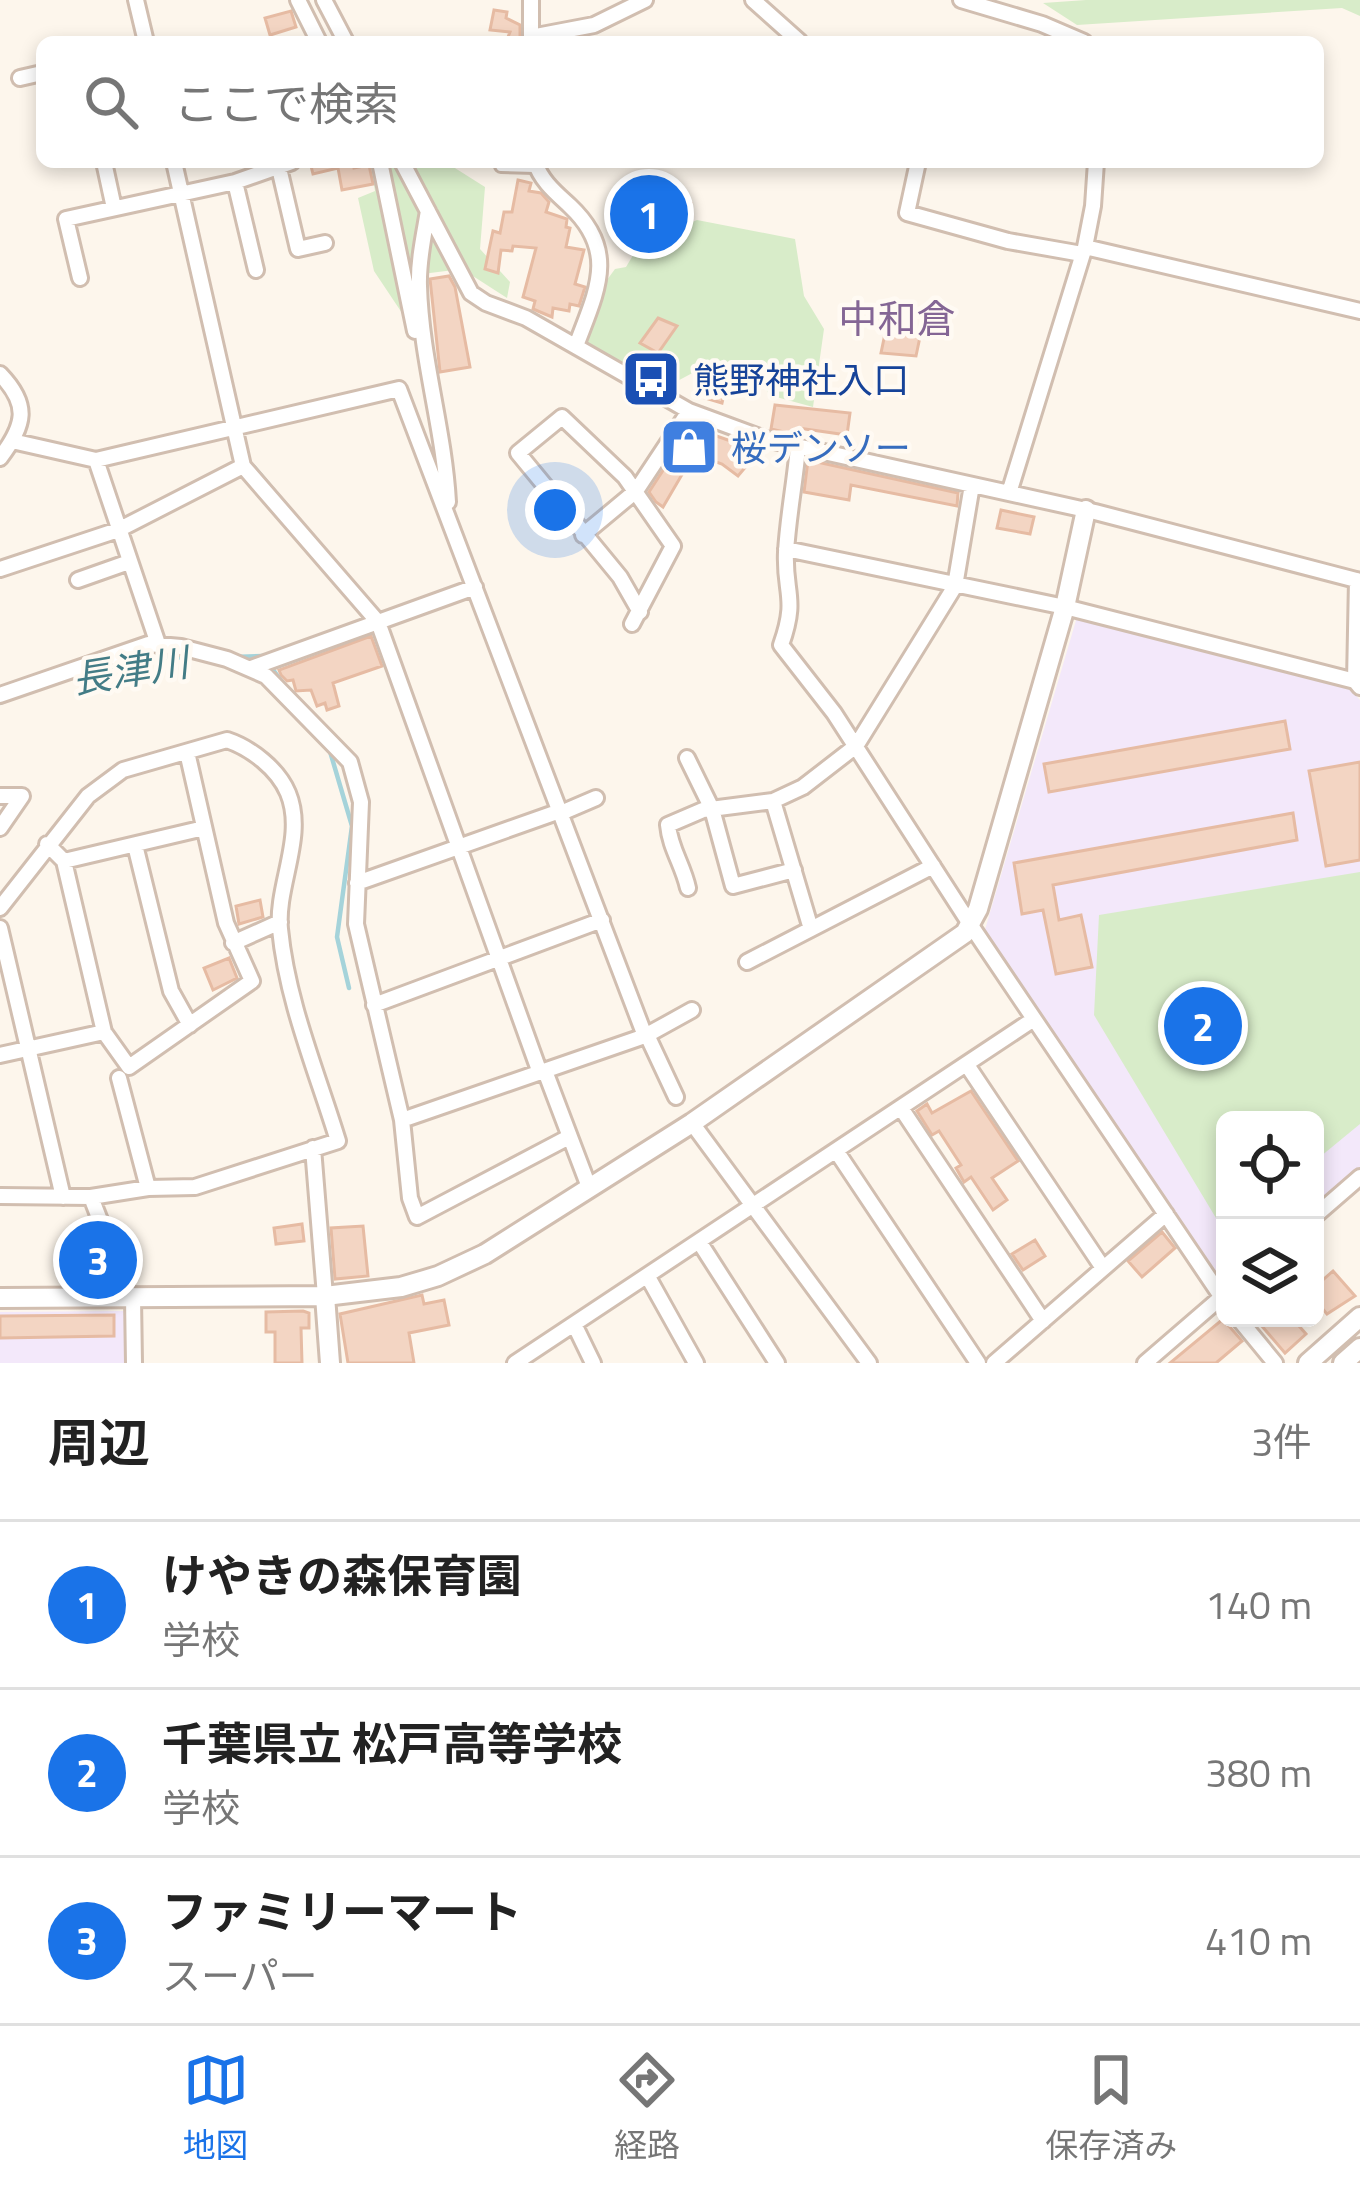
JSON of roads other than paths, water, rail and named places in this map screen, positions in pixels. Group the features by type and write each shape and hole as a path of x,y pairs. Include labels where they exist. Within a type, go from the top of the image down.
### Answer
{"street":[{"path":"136,0 145,36"},
{"path":"298,0 316,36"},
{"path":"324,0 343,36"},
{"path":"531,0 531,36"},
{"path":"545,36 595,25 645,0"},
{"path":"753,0 793,36"},
{"path":"962,0 1070,36"},
{"path":"20,78 36,74"},
{"path":"105,168 114,208"},
{"path":"175,168 243,466 378,622 498,959 589,1187"},
{"path":"80,278 66,219 235,182 276,168"},
{"path":"285,168 298,249 325,243"},
{"path":"381,168 416,336 428,364"},
{"path":"405,168 472,292 689,411 798,447 1086,510 1359,581 1358,684 1065,607 786,550"},
{"path":"537,168 599,241 599,278 576,346"},
{"path":"917,168 907,213 1008,241 1084,250 1360,311"},
{"path":"1009,493 1084,250 1094,206 1096,168"},
{"path":"235,182 256,270"},
{"path":"428,211 419,288 444,439 449,519"},
{"path":"0,374 18,392 21,403 19,426 0,458"},
{"path":"13,441 96,460 399,389 646,1035 676,1097"},
{"path":"583,535 636,491 689,411"},
{"path":"562,417 636,491 673,546 636,618 620,577 518,453 562,417"},
{"path":"798,447 786,550 793,596 781,645 814,684 972,927 1216,1286"},
{"path":"96,460 158,644"},
{"path":"0,569 118,530 243,466"},
{"path":"688,888 683,865 670,844 668,825 712,809 773,800 803,787 856,746 955,586 972,485"},
{"path":"0,1298 325,1296 401,1287 438,1276 484,1254 692,1123 972,927 1065,607 1086,510"},
{"path":"78,580 129,562"},
{"path":"251,668 476,587"},
{"path":"0,695 158,644 266,676 350,762 361,802 356,924 402,1120 410,1198 417,1216 569,1137"},
{"path":"0,908 88,796 123,770 227,740 240,745 276,773 287,789 293,834 280,922 305,1042 338,1141 195,1187 91,1197 0,1196"},
{"path":"47,844 64,861 104,1032 129,1067 252,981 233,943 188,752"},
{"path":"687,758 712,809 733,886 794,870"},
{"path":"0,796 22,796 0,828"},
{"path":"357,883 596,798"},
{"path":"773,800 811,929"},
{"path":"64,861 204,828"},
{"path":"135,845 171,991 190,1025"},
{"path":"746,962 933,866"},
{"path":"374,1005 602,920"},
{"path":"233,943 280,922"},
{"path":"0,928 63,1197"},
{"path":"402,1120 646,1035 692,1010"},
{"path":"515,1363 1034,1018"},
{"path":"0,1055 104,1032"},
{"path":"967,1064 1103,1268"},
{"path":"119,1078 148,1188"},
{"path":"901,1108 1043,1321"},
{"path":"692,1123 869,1363"},
{"path":"313,1148 330,1363"},
{"path":"837,1152 978,1363"},
{"path":"1324,1208 1360,1177"},
{"path":"91,1197 131,1298 134,1363"},
{"path":"994,1363 1166,1214"},
{"path":"700,1243 777,1363"},
{"path":"648,1276 697,1363"},
{"path":"1145,1363 1216,1304"},
{"path":"1308,1363 1360,1317"},
{"path":"575,1326 593,1363"},
{"path":"1245,1327 1274,1363"},
{"path":"1342,1363 1360,1348"}],"waterway":[{"path":"254,467 382,619"},
{"path":"233,657 263,656 288,690"},
{"name":"長津川","path":"84,672 160,658 197,657"},
{"name":"長津川","path":"0,703 23,694"},
{"path":"329,748 352,826 337,937 349,988"}],"place":[{"name":"けやきの森保育園","path":"649,214"},
{"name":"熊野神社入口","path":"651,379"},
{"name":"桜デンソー","path":"689,447"},
{"name":"千葉県立 松戸高等学校","path":"1203,1026"},
{"name":"ファミリーマート","path":"98,1260"}],"district":[{"name":"中和倉","path":"897,318"}]}
